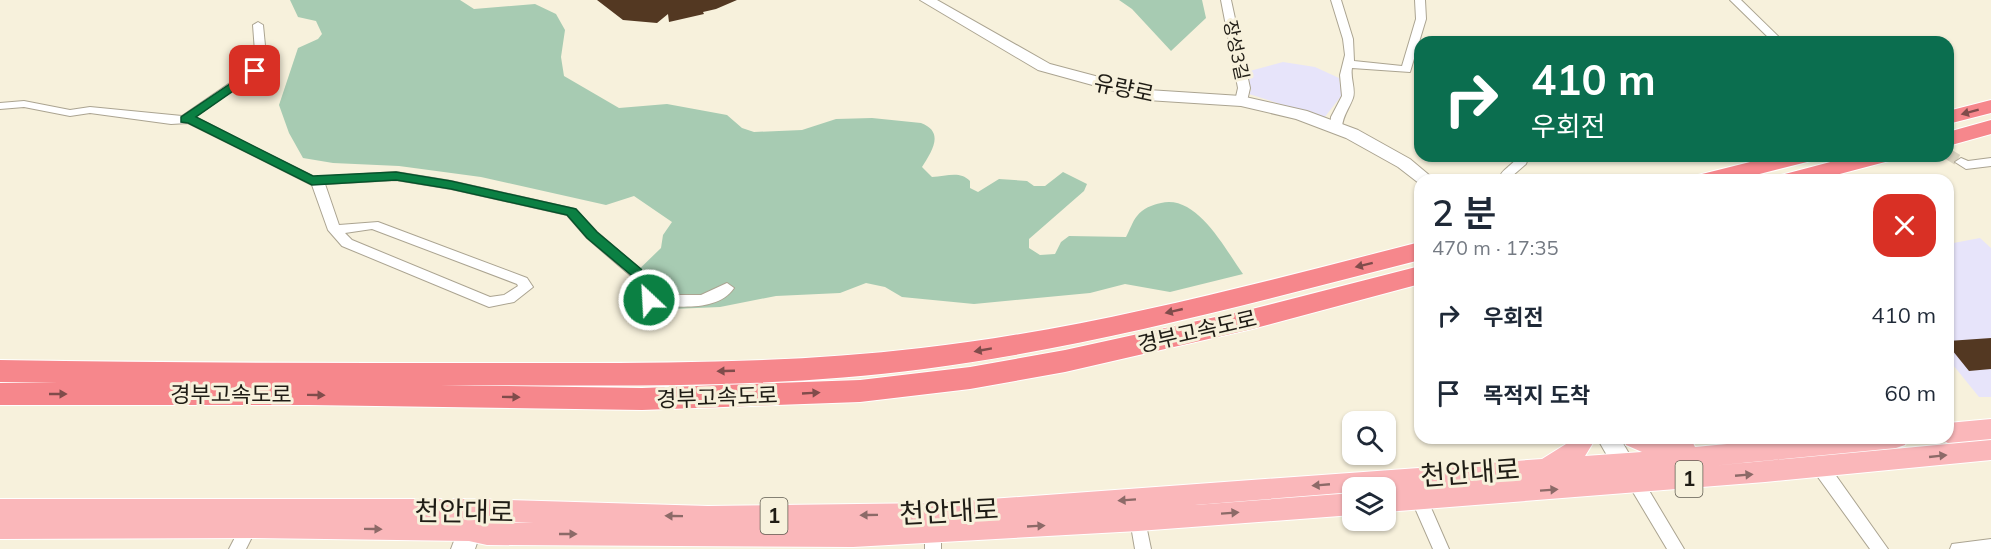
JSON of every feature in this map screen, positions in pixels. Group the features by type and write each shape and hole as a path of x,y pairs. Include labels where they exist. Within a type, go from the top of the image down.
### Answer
{"highway":[{"path":"1954,116 1991,106"},
{"path":"1954,137 1991,128"},
{"path":"1730,174 1779,162"},
{"path":"1811,174 1858,162"},
{"name":"경부고속도로","path":"0,371 319,374 648,373 867,365 977,352 1088,332 1414,252"},
{"name":"경부고속도로","path":"0,394 309,394 642,399 860,391 970,378 1065,361 1252,319 1414,277"}],"main road":[{"path":"1954,432 1991,429"},
{"path":"1547,468 1575,451 1580,444"},
{"path":"1648,444 1720,455"},
{"name":"천안대로","path":"0,528 249,527 478,531 708,517 934,514 1547,468 1630,474 1720,455 1834,444"},
{"name":"천안대로","path":"1396,500 1630,474 1821,468 1991,450"},
{"name":"천안대로","path":"0,510 700,542 853,536 933,540 1138,520 1342,505"}],"street":[{"name":"유량로","path":"927,0 1015,52 1055,70 1147,95 1241,100 1301,115 1336,127 1404,163 1418,174"},
{"name":"장성3길","path":"1226,0 1244,88 1241,100"},
{"path":"1336,0 1348,39 1349,64 1346,75 1348,96 1337,117 1336,127"},
{"path":"1416,36 1421,19 1420,0"},
{"path":"1735,0 1773,36"},
{"path":"185,119 262,66 258,26"},
{"path":"1406,70 1414,43"},
{"path":"1349,64 1414,71"},
{"path":"0,106 24,104 70,113 90,110 171,120 190,119 312,181 396,176 451,185 571,212 592,235 636,273 649,300 704,300 720,297 727,288"},
{"path":"1508,174 1521,162"},
{"path":"1961,162 1971,165 1991,162"},
{"path":"317,180 334,230 347,243 489,302 499,303 513,297 526,287 522,281 373,225 334,230"},
{"path":"1612,444 1676,549"},
{"path":"1821,468 1880,549"},
{"path":"1419,499 1441,549"},
{"path":"1138,520 1143,549"},
{"path":"237,549 249,527"},
{"path":"1958,549 1981,548"}],"shaded area":[{"path":"1283,62 1315,67 1339,78 1342,95 1324,118 1249,94 1251,90 1246,72"},
{"path":"1980,238 1991,248 1991,397 1979,397 1954,366 1954,243"}],"green space":[{"path":"290,0 460,0 474,9 535,4 556,14 565,30 561,57 564,76 619,108 667,104 727,115 742,128 754,132 802,130 836,119 872,118 921,123 933,131 934,142 922,167 932,177 961,176 970,181 970,188 978,192 999,179 1027,181 1034,186 1045,186 1063,172 1087,184 1084,191 1029,239 1029,248 1040,255 1055,254 1061,242 1069,236 1126,237 1135,218 1142,211 1161,203 1174,202 1198,215 1209,226 1243,274 1170,292 1125,284 1090,293 974,304 902,297 885,287 866,283 840,293 776,296 720,307 637,309 626,302 622,292 627,281 661,248 663,235 672,222 634,196 606,205 481,177 399,166 333,163 303,158 289,133 279,105 298,48 318,39 322,34 316,21 298,17"},
{"path":"1119,0 1202,0 1206,18 1171,51 1132,9"}],"building":[{"path":"597,0 737,0 703,12 704,14 669,22 668,14 657,23 623,20"},
{"path":"1991,338 1991,369 1969,371 1954,352 1954,341"}],"tunnel":[{"path":"1954,158 1961,162"}],"route":[{"path":"255,71 185,119 190,119 312,181 396,176 451,185 571,212 592,235 636,273 649,300"}]}
